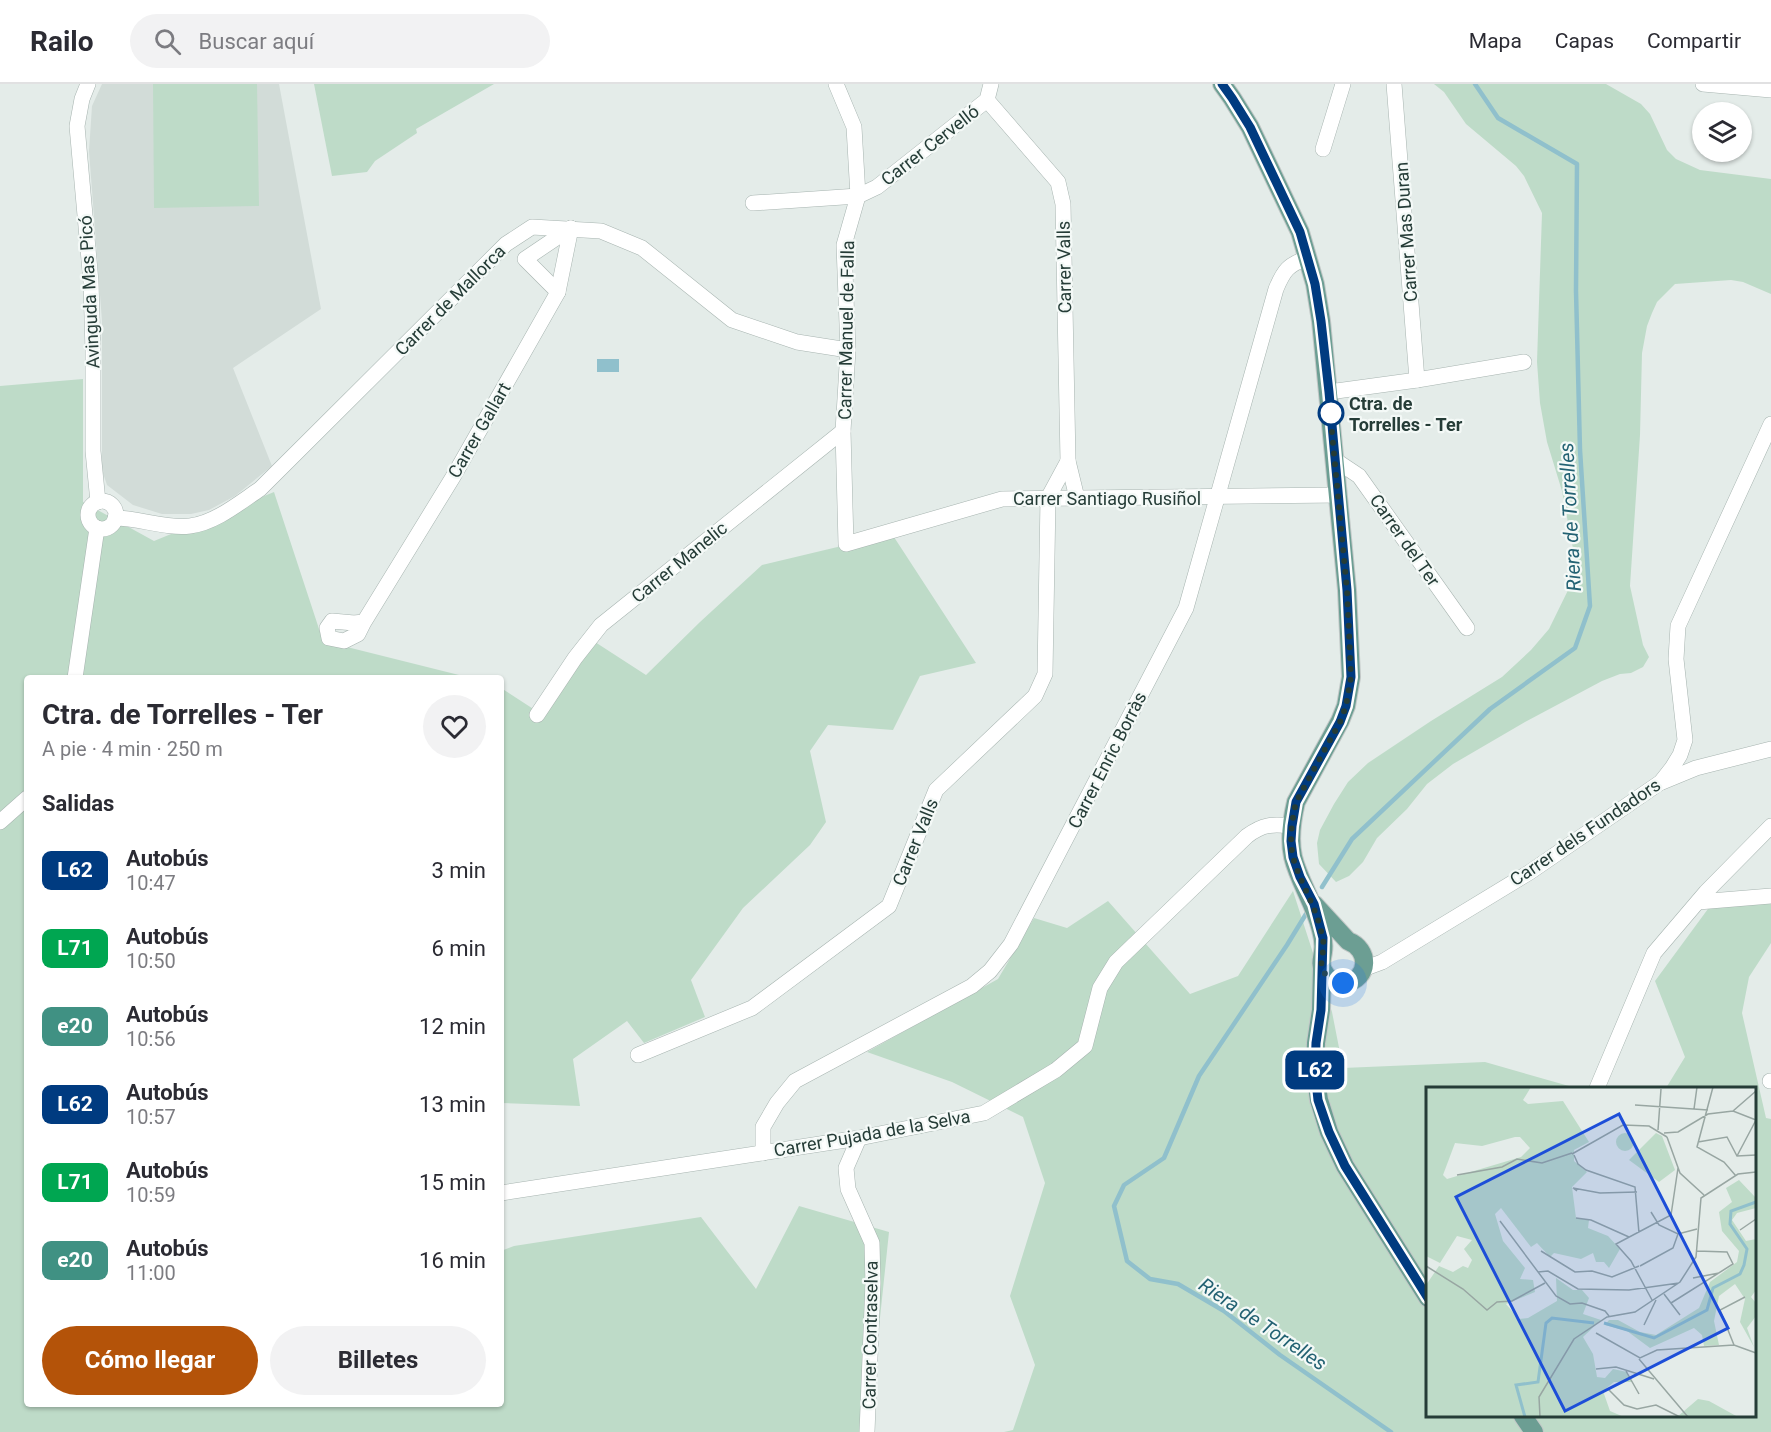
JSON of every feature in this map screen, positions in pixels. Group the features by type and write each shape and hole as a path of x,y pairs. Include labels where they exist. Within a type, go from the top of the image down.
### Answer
{"main road":[{"path":"1222,84 1250,127 1300,232 1315,284 1339,495 1351,677 1346,706 1340,722 1296,802 1291,841 1293,857 1314,904 1323,938 1321,1010 1315,1072 1318,1100 1329,1132 1350,1175 1426,1295"},
{"path":"1314,904 1347,941"},
{"path":"1341,940 1354,943 1361,950 1364,959 1363,969 1357,978 1348,982 1343,983 1330,979 1323,960 1326,948 1333,942 1341,940"},
{"path":"1321,1010 1343,983"},
{"path":"1524,1417 1534,1432"}],"street":[{"name":"Avinguda Mas Picó","path":"75,675 97,528 91,524 88,516 92,507 98,502 93,451 91,282 77,126 82,99 88,84"},
{"name":"Carrer Manuel de Falla","path":"836,84 854,127 858,196 844,245 848,350 843,431 846,544"},
{"name":"Carrer Cervelló","path":"858,196 877,187 987,100 991,84"},
{"path":"1323,149 1343,84"},
{"name":"Carrer Mas Duran","path":"1394,84 1417,380"},
{"path":"1703,84 1771,90"},
{"name":"Carrer Valls","path":"987,100 1058,182 1063,204 1068,461 1077,498"},
{"path":"753,203 858,196"},
{"name":"Carrer de Mallorca","path":"115,518 190,526 221,516 260,489 506,244 532,227 601,231 642,248 732,320 797,342 848,350"},
{"path":"558,292 525,259 571,228"},
{"name":"Carrer Gallart","path":"364,622 453,477 558,292 571,228"},
{"name":"Carrer Enric Borràs","path":"763,1154 763,1127 777,1103 795,1081 972,986 990,971 1011,944 1186,608 1276,289 1284,272 1292,263 1307,258"},
{"path":"1329,392 1524,362"},
{"name":"Carrer dels Fundadors","path":"1363,969 1382,962 1530,872 1661,782 1672,768 1685,740 1676,659 1678,626 1771,424"},
{"name":"Carrer Manelic","path":"537,715 575,658 601,625 843,431"},
{"name":"Carrer del Ter","path":"1335,460 1359,476 1467,628"},
{"name":"Carrer Valls","path":"638,1055 752,1008 889,906 936,790 1035,696 1045,674 1048,498 1068,461"},
{"name":"Carrer Santiago Rusiñol","path":"846,544 1002,499 1339,495"},
{"path":"97,528 108,528 114,523 115,518 115,510 111,505 98,502"},
{"path":"1661,782 1696,768 1771,749"},
{"path":"0,822 24,801"},
{"name":"Carrer Pujada de la Selva","path":"504,1193 763,1154 984,1113 1056,1070 1085,1046 1100,988 1116,962 1253,832 1259,827 1271,825 1292,826"},
{"path":"1597,1087 1654,953 1698,902 1771,826"},
{"path":"1698,902 1771,896"},
{"name":"Carrer Contraselva","path":"859,1138 846,1168 848,1189 872,1243 873,1283 867,1432"}],"shaded area":[{"path":"102,84 279,84 321,309 233,368 272,466 235,496 209,510 191,514 162,514 133,505 107,485 102,470 102,321 89,151 92,106"}],"green space":[{"path":"153,84 257,84 259,206 154,208"},
{"path":"314,84 494,84 416,129 417,133 375,161 367,172 332,176"},
{"path":"1434,84 1606,84 1641,104 1650,114 1667,150 1676,159 1700,170 1771,179 1771,294 1743,282 1731,280 1675,284 1657,302 1647,326 1642,353 1640,435 1630,586 1643,645 1649,657 1643,667 1631,673 1620,674 1602,681 1453,764 1427,784 1407,809 1377,838 1363,862 1349,876 1336,882 1319,864 1317,843 1320,830 1348,782 1368,763 1502,677 1531,650 1549,629 1573,580 1574,554 1562,491 1547,442 1540,403 1537,362 1542,213 1524,176 1516,166 1466,124 1444,92"},
{"path":"83,379 83,502 154,541 274,492 323,641 459,675 24,675 24,1407 504,1407 504,1250 514,1246 701,1217 756,1289 799,1206 889,1232 868,1432 0,1432 0,386"},
{"path":"892,534 976,663 920,676 893,730 828,725 810,751 826,822 810,845 743,908 691,980 705,1017 644,1043 627,1021 573,1059 580,1106 504,1103 504,690 541,714 595,642 646,675 762,565"},
{"path":"1293,891 1332,1012 1343,1068 1485,1062 1572,1087 1426,1087 1426,1417 1756,1417 1756,1087 1667,1087 1685,1057 1655,981 1716,898 1771,898 1771,943 1749,977 1742,1013 1766,1118 1771,1119 1771,1432 1004,1432 1013,1430 1035,1365 1010,1296 1045,1183 1023,1117 952,1082 867,1052 998,979 1034,918 1067,928 1108,901 1190,994 1238,976"}],"water":[{"path":"597,359 619,359 619,372 597,372"}],"waterway":[{"name":"Riera de Torrelles","path":"1322,887 1352,839 1490,709 1575,648 1590,606 1580,450 1576,291 1577,164 1498,118 1475,84"},
{"name":"Riera de Torrelles","path":"1306,914 1199,1076 1164,1158 1124,1185 1114,1206 1127,1261 1150,1279 1178,1284 1224,1311 1280,1355 1391,1432"}],"bus line":[{"name":"L62","path":"1222,84 1250,127 1300,232 1315,284 1321,321 1338,481 1351,641 1351,677 1346,706 1340,722 1296,802 1291,841 1293,857 1314,904 1323,938 1321,1010 1315,1072 1318,1100 1329,1132 1345,1166 1426,1295"}],"place":[{"name":"Ctra. de Torrelles - Ter","path":"1331,413"}],"route":[{"path":"1331,413 1351,641 1351,677 1346,706 1340,722 1296,802 1291,841 1293,857 1314,904 1323,938 1322,969 1330,979 1343,983"}]}
